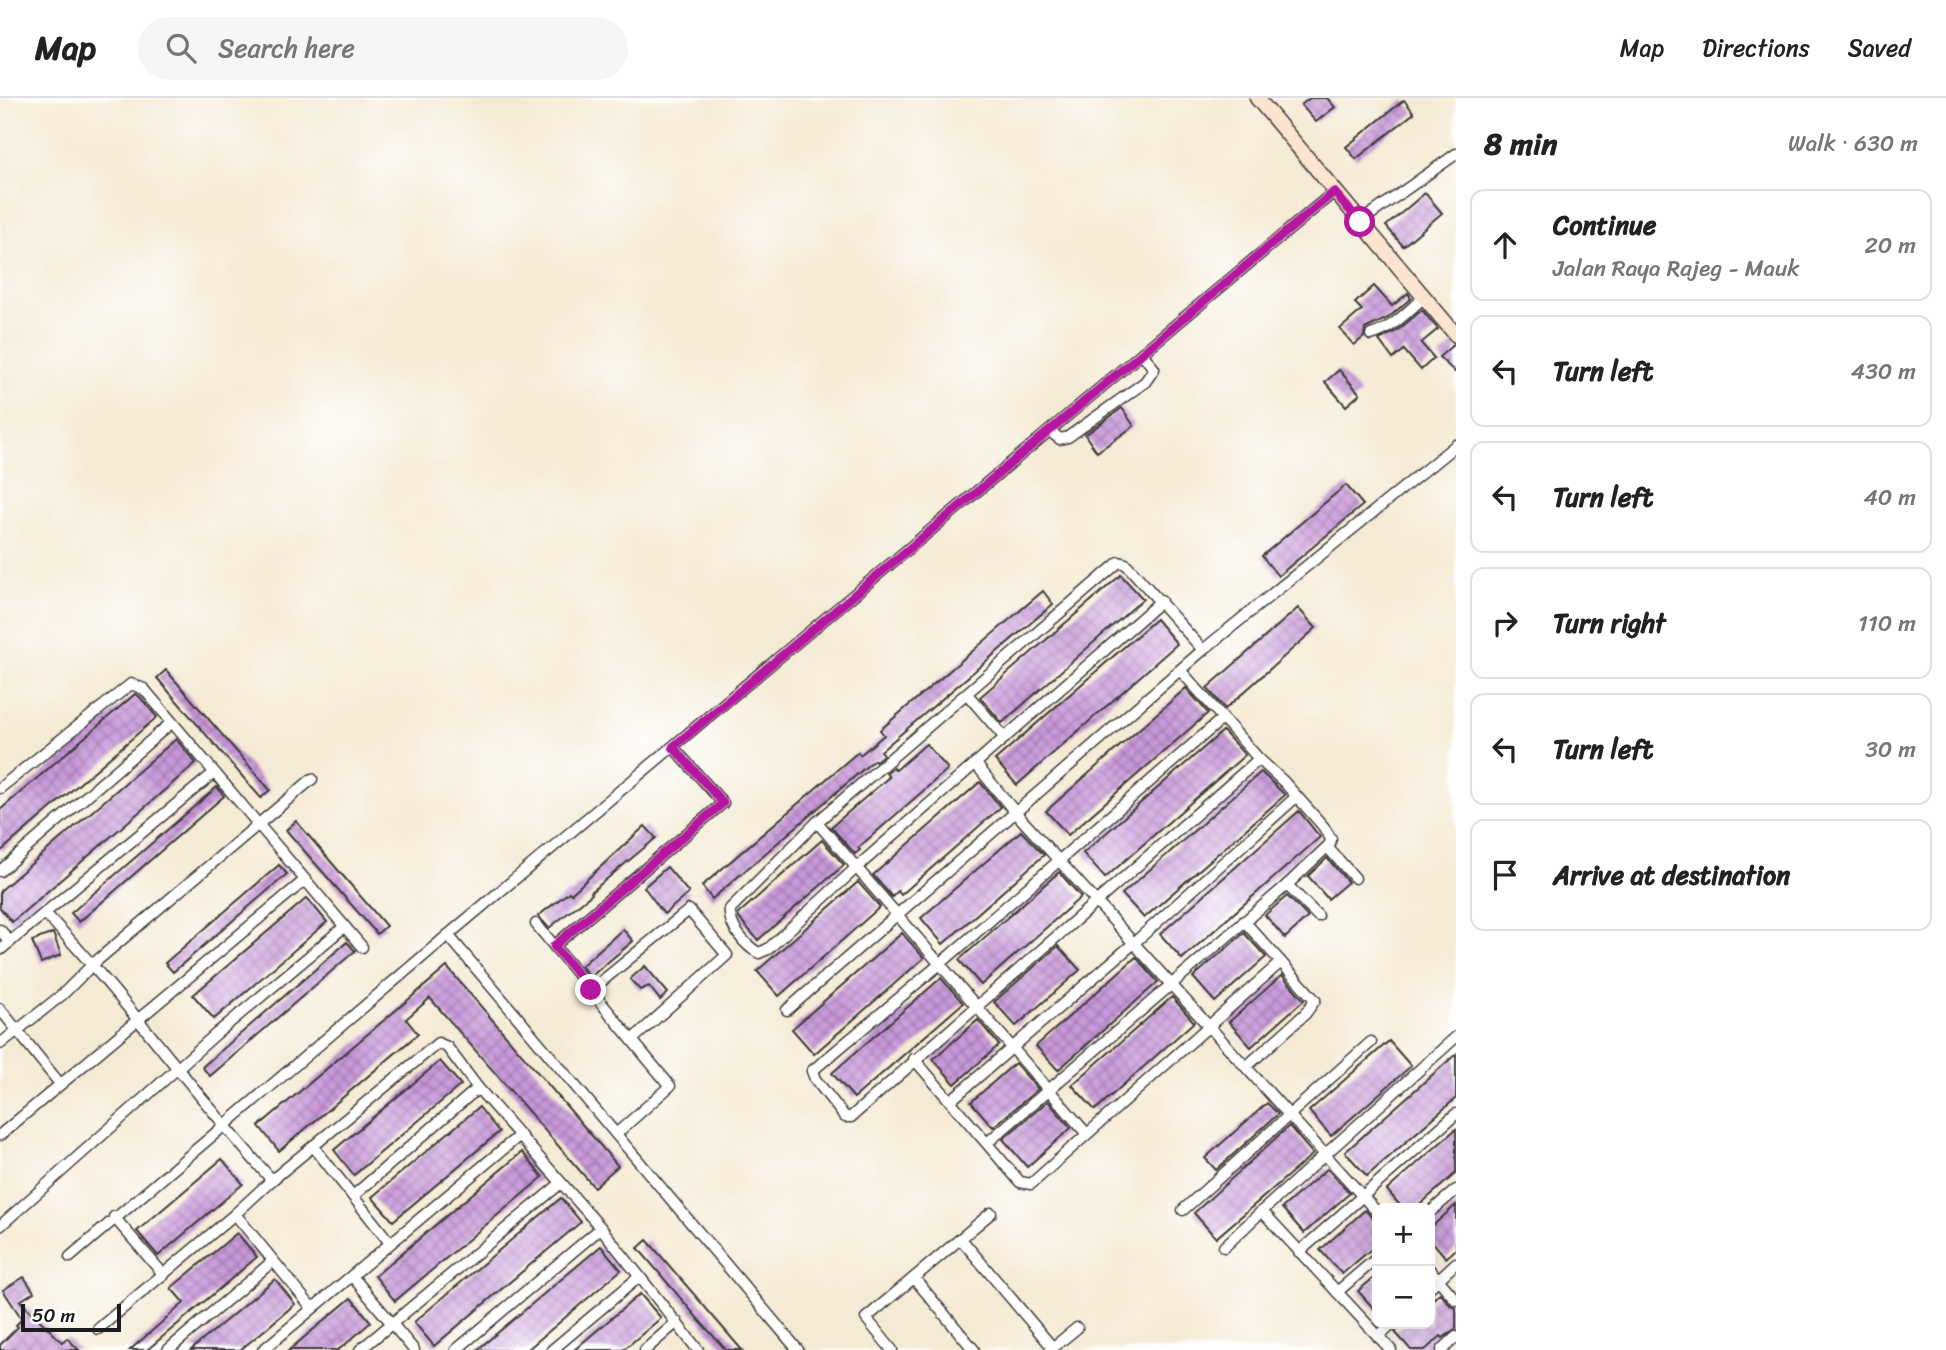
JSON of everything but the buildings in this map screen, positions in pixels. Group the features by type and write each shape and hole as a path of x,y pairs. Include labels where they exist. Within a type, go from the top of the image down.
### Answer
{"main road":[{"path":"1257,98 1456,335"}],"street":[{"path":"1360,222 1456,154"},
{"path":"70,1256 448,935 1334,192"},
{"path":"1370,335 1382,332 1424,297"},
{"path":"1051,432 1060,439 1068,437 1145,382 1154,369 1142,353"},
{"path":"787,1010 1203,650 1456,445"},
{"path":"1161,601 764,952 754,951 738,933 730,920 730,909 817,822 1119,562 1126,564 1161,601 1203,650"},
{"path":"987,1143 1328,848 1331,839 1329,834 1181,671"},
{"path":"0,788 131,684 144,689 362,947"},
{"path":"967,694 1005,738"},
{"path":"1223,718 940,964 812,1071 812,1076 845,1117 1259,760"},
{"path":"0,871 171,723"},
{"path":"554,946 723,803 673,747"},
{"path":"975,763 1015,812 1372,1207"},
{"path":"0,950 214,773"},
{"path":"0,1044 63,994 93,964 312,779"},
{"path":"950,1101 1134,943 1296,797"},
{"path":"817,822 1086,1133"},
{"path":"1328,848 1355,878"},
{"path":"0,1135 305,880"},
{"path":"1287,885 1318,916"},
{"path":"591,990 689,911 727,955 632,1040"},
{"path":"45,913 93,964 223,1126 272,1180"},
{"path":"1244,921 1314,997 1314,1004 1246,1068"},
{"path":"536,925 670,1086 616,1133"},
{"path":"0,1226 216,1034 344,928"},
{"path":"0,930 10,942"},
{"path":"448,935 799,1350"},
{"path":"914,1059 1020,1182 1026,1185 1036,1180 1281,962"},
{"path":"0,1009 60,1084"},
{"path":"1224,1247 1455,1041"},
{"path":"1183,1210 1371,1042"},
{"path":"98,1329 272,1180 438,1044 447,1047 478,1088 601,1228 698,1350"},
{"path":"353,1196 478,1088"},
{"path":"1298,1252 1456,1114"},
{"path":"263,1350 520,1135"},
{"path":"313,1146 390,1242"},
{"path":"360,1350 561,1183"},
{"path":"1435,1208 1456,1190"},
{"path":"1262,1211 1391,1350"},
{"path":"892,1350 866,1318 991,1213"},
{"path":"235,1214 312,1308"},
{"path":"114,1217 164,1275"},
{"path":"456,1350 601,1228"},
{"path":"961,1239 1051,1349 1077,1328"},
{"path":"169,1350 273,1261"},
{"path":"1337,1293 1372,1262"},
{"path":"1435,1277 1456,1262"},
{"path":"352,1276 414,1350"},
{"path":"552,1350 639,1277"},
{"path":"914,1278 974,1350"},
{"path":"1435,1282 1456,1300"},
{"path":"645,1350 677,1322"},
{"path":"1378,1337 1386,1329"},
{"path":"1442,1350 1456,1338"}],"route":[{"path":"591,990 554,946 723,803 673,747 1334,192 1360,222"}]}
